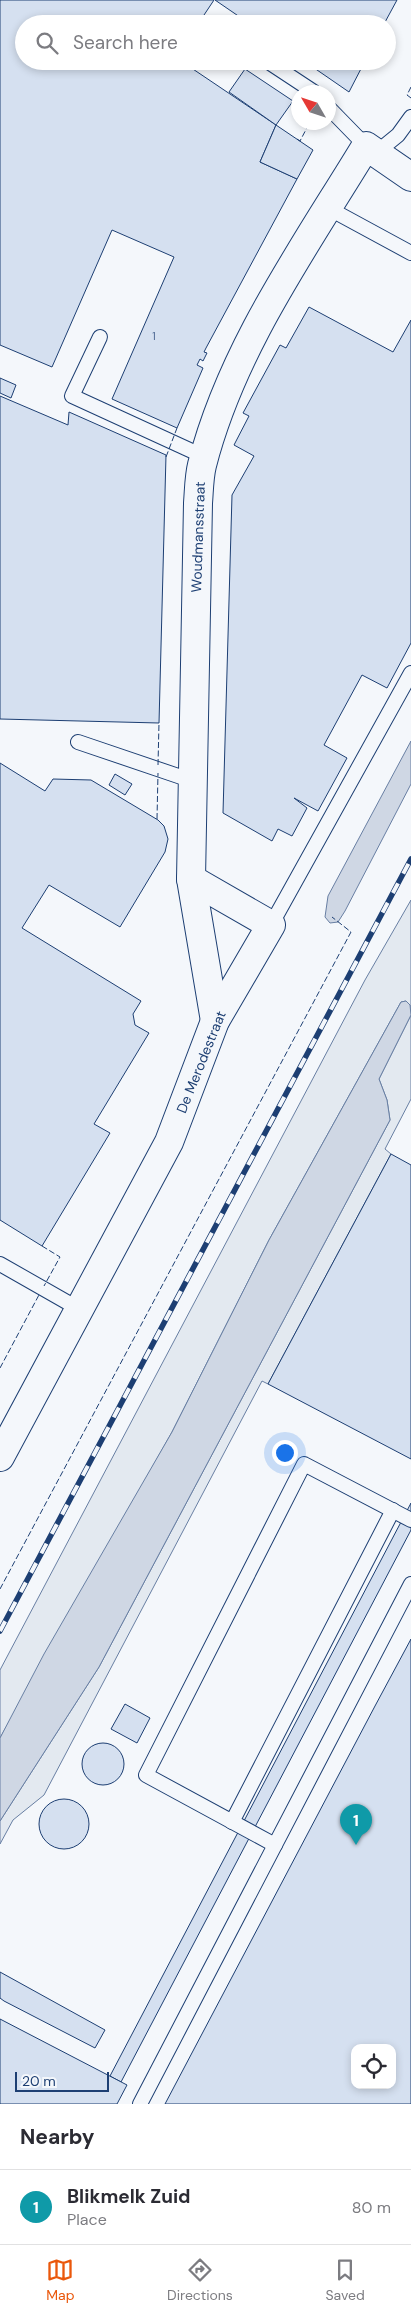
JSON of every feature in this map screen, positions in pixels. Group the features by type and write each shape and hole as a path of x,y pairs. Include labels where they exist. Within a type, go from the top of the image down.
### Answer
{"street":[{"path":"371,149 411,177"},
{"name":"Woudmansstraat","path":"215,1021 191,879 198,503 201,466 224,397 249,341 328,208 371,149"},
{"path":"191,879 272,925"},
{"name":"De Merodestraat","path":"0,1457 169,1142 215,1021 272,925"}],"lane":[{"path":"281,70 303,85"},
{"path":"336,116 371,149 398,134 411,117"},
{"path":"328,208 411,252"},
{"path":"100,337 72,396 205,457"},
{"name":"De Merodestraat","path":"272,925 411,673"},
{"path":"78,742 193,781"},
{"path":"0,1264 78,1309"},
{"path":"275,1845 146,1775 304,1464 411,1520"},
{"path":"232,1822 392,1510"},
{"path":"140,2104 411,1584"}],"shaded area":[{"path":"411,741 411,784 345,911 338,922 330,923 325,917 328,896"},
{"path":"411,900 411,1014 410,1005 406,1001 401,1002 269,1240 172,1432 0,1738 0,1670 365,980"},
{"path":"406,1001 410,1005 411,1015 379,1079 387,1100 390,1120 99,1667 0,1821 0,1738 44,1654 172,1432 269,1240 401,1002"},
{"path":"411,1015 411,1099 385,1149 391,1154 268,1384 262,1381 44,1795 13,1820 0,1844 0,1821 99,1667 390,1120 387,1100 379,1079"}],"building":[{"path":"0,0 214,0 204,15 15,15 15,70 194,70 276,125 260,162 297,179 206,348 204,352 207,353 203,361 200,359 197,365 203,368 177,428 112,399 174,257 112,230 52,367 0,345"},
{"path":"215,0 397,0 389,15 237,15"},
{"path":"244,70 291,100 291,104 276,125 229,92"},
{"path":"317,70 360,70 349,92"},
{"path":"276,125 313,150 297,179 260,162"},
{"path":"309,307 393,352 411,320 411,643 387,688 362,675 324,745 347,758 318,811 294,798 307,808 292,836 278,829 272,841 223,813 232,495 254,456 234,445 249,416 243,413 280,345 286,348"},
{"path":"0,378 16,385 11,398 0,393"},
{"path":"0,396 68,425 69,412 166,455 159,723 0,719"},
{"path":"0,763 45,791 53,779 91,780 158,820 164,826 168,839 165,852 120,927 49,885 22,928 141,1001 133,1014 135,1025 149,1033 94,1124 110,1133 42,1246 0,1220"},
{"path":"115,774 132,784 125,795 109,785"},
{"path":"391,1154 411,1165 411,1459 268,1384"},
{"path":"411,1503 411,1530 121,2082 110,2076"},
{"path":"411,1639 411,2104 165,2104 375,1706"},
{"path":"125,1704 150,1718 137,1743 111,1729"},
{"path":"103,1743 118,1749 124,1764 118,1779 103,1785 88,1779 82,1764 88,1749"},
{"path":"64,1799 78,1803 85,1810 89,1824 85,1838 78,1845 64,1849 50,1845 43,1838 39,1824 43,1810 50,1803"},
{"path":"0,1972 105,2030 95,2048 0,1998"},
{"path":"0,2019 127,2085 117,2104 0,2104"}],"railway":[{"path":"0,1631 411,859"}],"fence":[{"path":"411,87 407,95 411,98"},
{"path":"297,139 300,141 306,130"},
{"path":"166,457 177,428"},
{"path":"158,765 159,723"},
{"path":"157,819 158,773"},
{"path":"0,1589 351,932 332,917"},
{"path":"42,1246 60,1257 44,1286"},
{"path":"0,1368 40,1293"}],"place":[{"name":"Blikmelk Zuid","path":"356,1845"}]}
